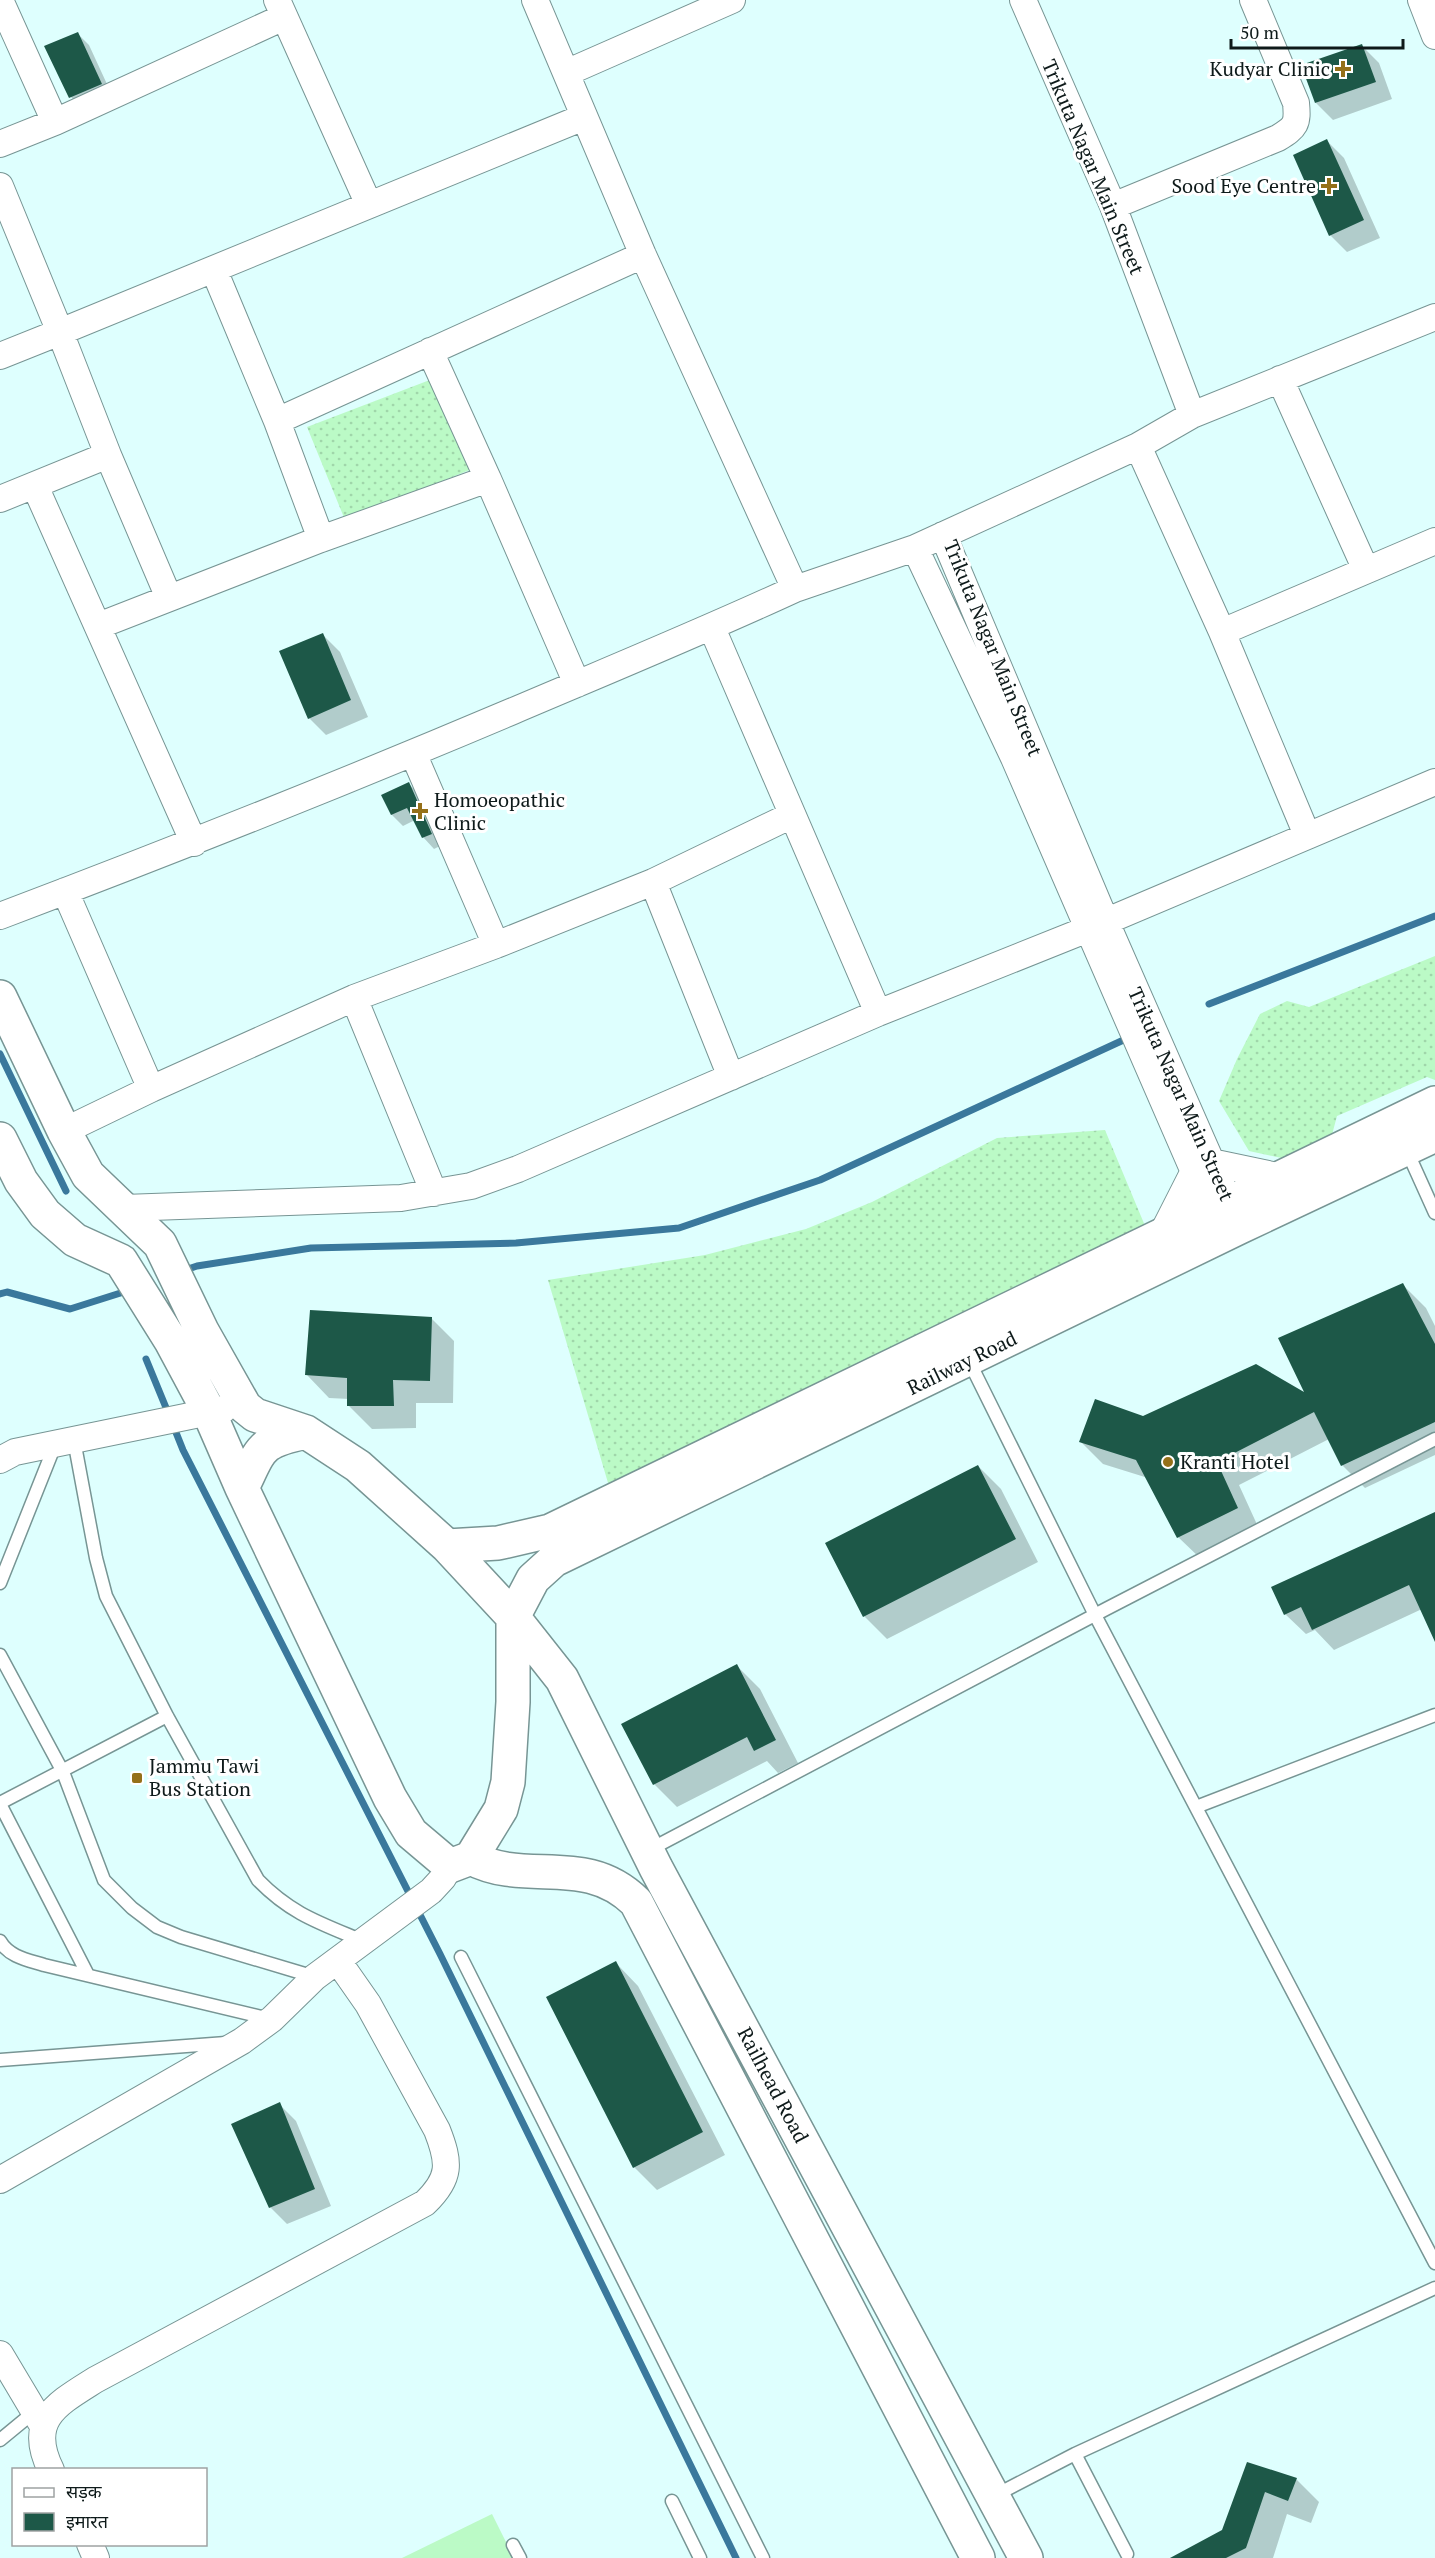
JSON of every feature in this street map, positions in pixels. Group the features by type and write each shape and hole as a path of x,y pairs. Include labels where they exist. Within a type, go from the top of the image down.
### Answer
{"main road":[{"path":"0,997 63,1131 88,1175 160,1244 202,1331 245,1407"},
{"path":"447,1546 498,1544 550,1531 701,1474 1161,1236 1226,1219 1282,1177 1435,1103"},
{"name":"Railway Road","path":"513,1617 533,1579 554,1560 701,1474 969,1360 1226,1219 1435,1135"},
{"name":"Railhead Road","path":"0,1139 21,1181 45,1214 75,1240 121,1261 171,1341 199,1412 242,1488 390,1798 411,1833 451,1871 490,1868 572,1872 604,1879 622,1888 636,1902 978,2558"},
{"name":"Railhead Road","path":"245,1407 255,1415 306,1432 358,1466 447,1546 513,1617 562,1679 648,1851 1026,2558"},
{"path":"242,1488 260,1450 277,1438 306,1432"},
{"path":"451,1871 501,1809 508,1782 513,1702 513,1617"},
{"path":"937,2483 977,2465"}],"street":[{"path":"0,0 55,122"},
{"path":"535,0 643,255 795,589"},
{"path":"566,73 732,0"},
{"name":"Trikuta Nagar Main Street","path":"1023,0 1113,206 1192,415 1138,446 943,535 1097,925 1226,1219"},
{"path":"1113,206 1278,138 1291,130 1298,120 1296,103 1253,0"},
{"path":"1421,0 1435,36"},
{"path":"0,144 55,122 281,8 369,204"},
{"path":"0,356 584,117"},
{"path":"0,186 108,455 169,598"},
{"path":"277,421 643,255"},
{"path":"214,270 277,421 321,539"},
{"path":"1192,415 1435,317"},
{"path":"430,351 577,684"},
{"path":"1280,379 1366,570"},
{"path":"1138,446 1222,632 1307,835"},
{"path":"0,499 108,455"},
{"path":"98,626 321,539 488,478"},
{"path":"35,486 194,843"},
{"path":"0,916 194,843 413,753 712,628 795,589 915,548 943,535"},
{"path":"1222,632 1435,542"},
{"path":"915,548 1014,758 1097,925"},
{"path":"712,628 878,1013"},
{"path":"413,753 496,945"},
{"path":"124,1208 401,1198 471,1186 518,1169 878,1013 1097,925 1435,782"},
{"path":"63,1131 354,998 496,945 653,882 792,815"},
{"path":"653,882 731,1077"},
{"path":"65,891 151,1089"},
{"path":"354,998 434,1193"},
{"path":"1161,1236 1202,1166 1282,1177"},
{"path":"0,1460 15,1452 199,1412 245,1407"},
{"path":"0,2180 242,2042 272,2019 315,1977 368,1938 451,1871"},
{"path":"39,2419 57,2404 95,2380 425,2203 439,2190 447,2171 443,2145 437,2130 368,2004 338,1960"},
{"path":"0,2354 39,2419 42,2445 51,2468"}],"lane":[{"path":"1406,1148 1435,1213"},
{"path":"969,1360 1095,1615 1435,2263"},
{"path":"648,1851 1435,1439"},
{"path":"0,1583 65,1442"},
{"path":"65,1442 106,1596 167,1716 258,1880 276,1898 299,1915 368,1938"},
{"path":"0,1655 63,1772 105,1880 132,1908 157,1927 181,1937 315,1977"},
{"path":"1196,1807 1435,1715"},
{"path":"88,1975 0,1804 167,1716"},
{"path":"0,1941 4,1949 20,1958 272,2019"},
{"path":"461,1957 763,2558"},
{"path":"0,2060 242,2042"},
{"path":"994,2496 1075,2454 1435,2288"},
{"path":"0,2440 39,2419"},
{"path":"1075,2454 1127,2553"},
{"path":"672,2501 700,2558"},
{"path":"513,2545 520,2558"}],"green space":[{"path":"435,378 472,469 345,520 307,427"},
{"path":"1435,956 1435,1080 1427,1077 1337,1116 1329,1146 1286,1159 1249,1151 1219,1101 1260,1014 1287,1001 1309,1007"},
{"path":"1105,1130 1148,1233 611,1493 548,1280 705,1255 806,1229 872,1202 997,1138"},
{"path":"492,2514 514,2558 402,2558"}],"building":[{"path":"78,32 102,84 69,98 44,46"},
{"path":"1362,44 1376,82 1315,103 1301,65"},
{"path":"1327,139 1364,220 1329,236 1293,155"},
{"path":"323,633 351,700 308,719 279,651"},
{"path":"409,782 432,834 422,838 407,808 391,815 381,795"},
{"path":"1403,1283 1435,1344 1435,1422 1341,1466 1314,1412 1217,1462 1238,1508 1177,1538 1136,1460 1079,1442 1095,1399 1143,1416 1256,1364 1304,1392 1278,1338"},
{"path":"310,1310 432,1317 430,1381 393,1380 394,1406 347,1406 347,1378 305,1375"},
{"path":"978,1465 1016,1539 863,1617 825,1543"},
{"path":"1435,1512 1435,1642 1409,1585 1312,1630 1301,1607 1284,1615 1271,1587"},
{"path":"737,1664 776,1740 754,1751 747,1737 653,1785 621,1724"},
{"path":"616,1961 703,2132 633,2168 546,1997"},
{"path":"280,2102 315,2189 269,2208 231,2124"},
{"path":"1247,2462 1297,2478 1288,2501 1265,2492 1246,2548 1226,2558 1170,2558 1222,2530"}],"waterway":[{"path":"1209,1004 1435,916"},
{"path":"182,1271 197,1266 311,1248 516,1243 679,1228 820,1180 1130,1037"},
{"path":"0,1054 66,1191"},
{"path":"0,1294 7,1292 70,1309 130,1290"},
{"path":"146,1359 169,1415"},
{"path":"173,1425 183,1450 440,1954 736,2558"}],"place":[{"name":"Kudyar Clinic","path":"1343,69"},
{"name":"Sood Eye Centre","path":"1329,186"},
{"name":"Homoeopathic Clinic","path":"420,811"},
{"name":"Kranti Hotel","path":"1168,1462"},
{"name":"Jammu Tawi Bus Station","path":"137,1778"}]}
